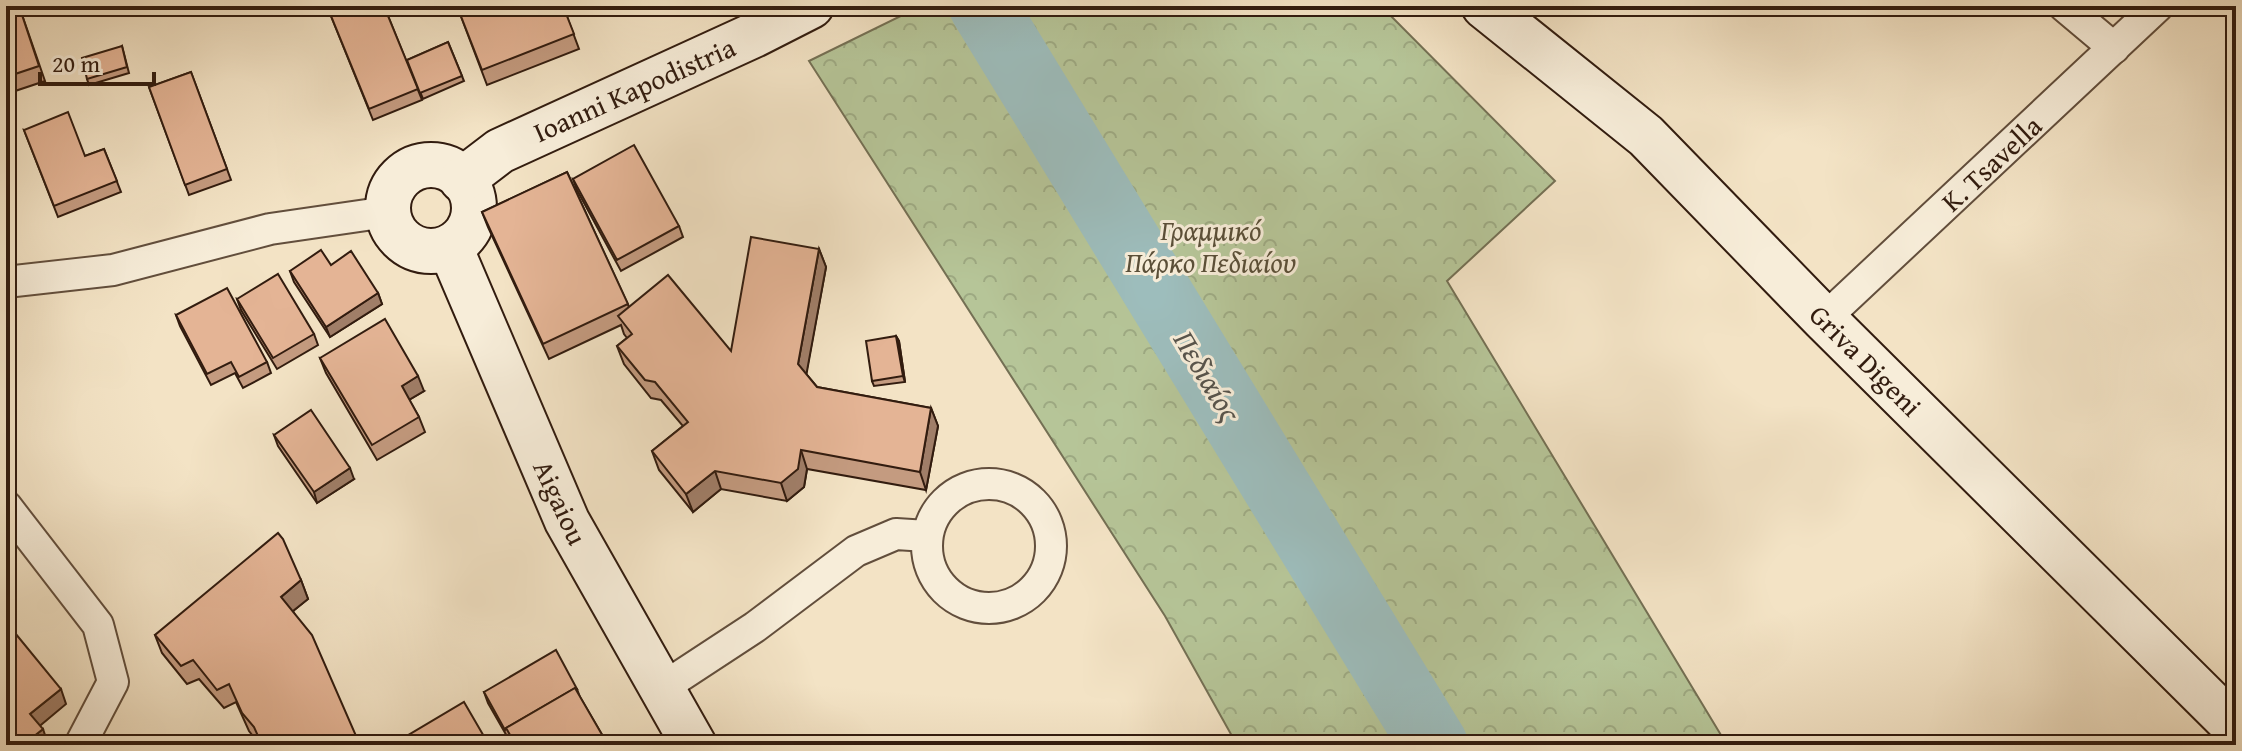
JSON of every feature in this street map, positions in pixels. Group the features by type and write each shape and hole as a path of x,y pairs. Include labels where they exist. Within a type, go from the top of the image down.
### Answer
{"street":[{"name":"Ioanni Kapodistria","path":"462,180 500,151 811,6"},
{"name":"Griva Digeni","path":"1484,6 1646,136 1824,319 2236,728"},
{"path":"2064,6 2114,48"},
{"name":"K. Tsavella","path":"1824,319 2158,6"},
{"path":"418,166 445,167 462,180 473,199 474,213 470,227 461,239 450,247 422,252 398,238 387,212 388,197 394,185 404,174 418,166"},
{"path":"6,282 113,270 270,229 387,212"},
{"name":"Aigaiou","path":"450,247 567,521 694,745"},
{"path":"980,484 999,485 1018,490 1033,502 1045,518 1051,539 1050,560 1042,580 1027,596 1008,606 986,609 965,605 947,593 933,576 927,555 927,536 934,517 945,501 980,484"},
{"path":"6,506 98,625 113,682 80,745"},
{"path":"662,688 755,627 856,551 896,534 927,536"}],"green space":[{"name":"Γραμμικό Πάρκο Πεδιαίου","path":"921,6 1381,6 1555,181 1447,281 1727,745 1237,745 1165,616 809,61"}],"building":[{"path":"6,6 19,6 39,66 6,77"},
{"path":"354,6 384,6 418,89 369,109 331,16"},
{"path":"457,6 563,6 574,34 482,70"},
{"path":"448,42 462,76 420,93 407,60"},
{"path":"122,46 127,67 87,79 82,58"},
{"path":"191,72 227,169 185,185 149,87"},
{"path":"68,112 85,156 104,149 117,181 54,206 24,130"},
{"path":"634,145 679,226 617,260 573,179"},
{"path":"567,172 628,304 543,344 482,212"},
{"path":"751,237 819,249 798,364 817,387 931,408 920,472 801,450 798,469 781,483 715,471 686,494 652,451 688,422 655,382 645,380 617,346 632,334 618,316 668,275 731,351"},
{"path":"321,250 331,265 351,251 378,293 326,327 290,271"},
{"path":"278,274 314,334 273,358 237,299"},
{"path":"227,288 267,362 239,377 231,362 207,374 176,315"},
{"path":"385,319 418,376 402,386 419,417 372,445 320,358"},
{"path":"896,336 903,376 872,381 866,341"},
{"path":"311,410 350,468 314,492 274,435"},
{"path":"278,533 301,580 281,597 312,635 360,745 262,745 229,684 217,690 193,660 181,666 155,635"},
{"path":"6,622 61,689 30,714 43,729 23,745 6,745"},
{"path":"556,650 577,689 505,730 484,692"},
{"path":"575,688 608,745 516,745 506,728"},
{"path":"464,702 489,745 396,745 395,743"}],"waterway":[{"name":"Πεδιαίος","path":"983,6 1434,745"}]}
